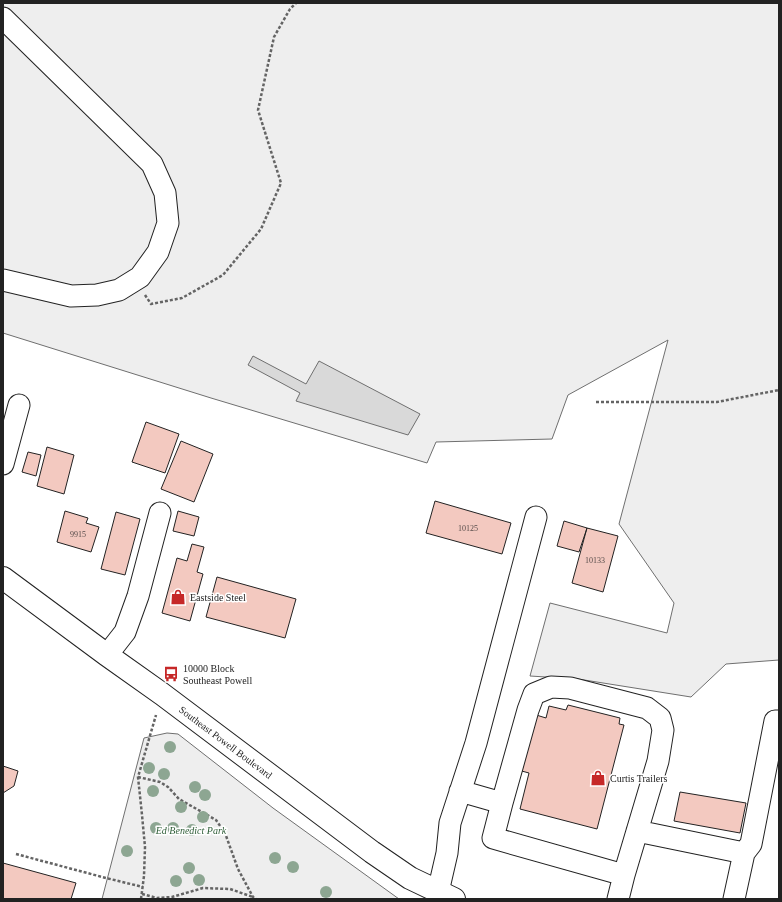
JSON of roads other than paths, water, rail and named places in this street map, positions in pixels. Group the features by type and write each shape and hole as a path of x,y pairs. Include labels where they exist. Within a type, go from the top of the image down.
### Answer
{"main road":[{"name":"Southeast Powell Boulevard","path":"3,578 162,694 372,852 410,878 446,895"}],"lane":[{"path":"3,18 152,164 165,193 168,223 158,252 140,276 119,290 97,295 71,296 3,280"},
{"path":"3,464 19,405"},
{"path":"107,655 126,632 138,596 160,513"},
{"path":"446,895 447,853 450,823 476,743 536,517"},
{"path":"618,899 658,760 663,730 660,718 647,708 570,688 551,687 534,694 528,710 493,838 624,875"},
{"path":"734,899 744,853 751,844 775,721 779,721"},
{"path":"460,791 502,803"},
{"path":"637,830 744,853"}],"place":[{"name":"Eastside Steel","path":"178,597"},
{"name":"10000 Block Southeast Powell","path":"171,674"},
{"name":"Curtis Trailers","path":"598,778"}],"park label":[{"name":"Ed Benedict Park","path":"191,830"}]}
